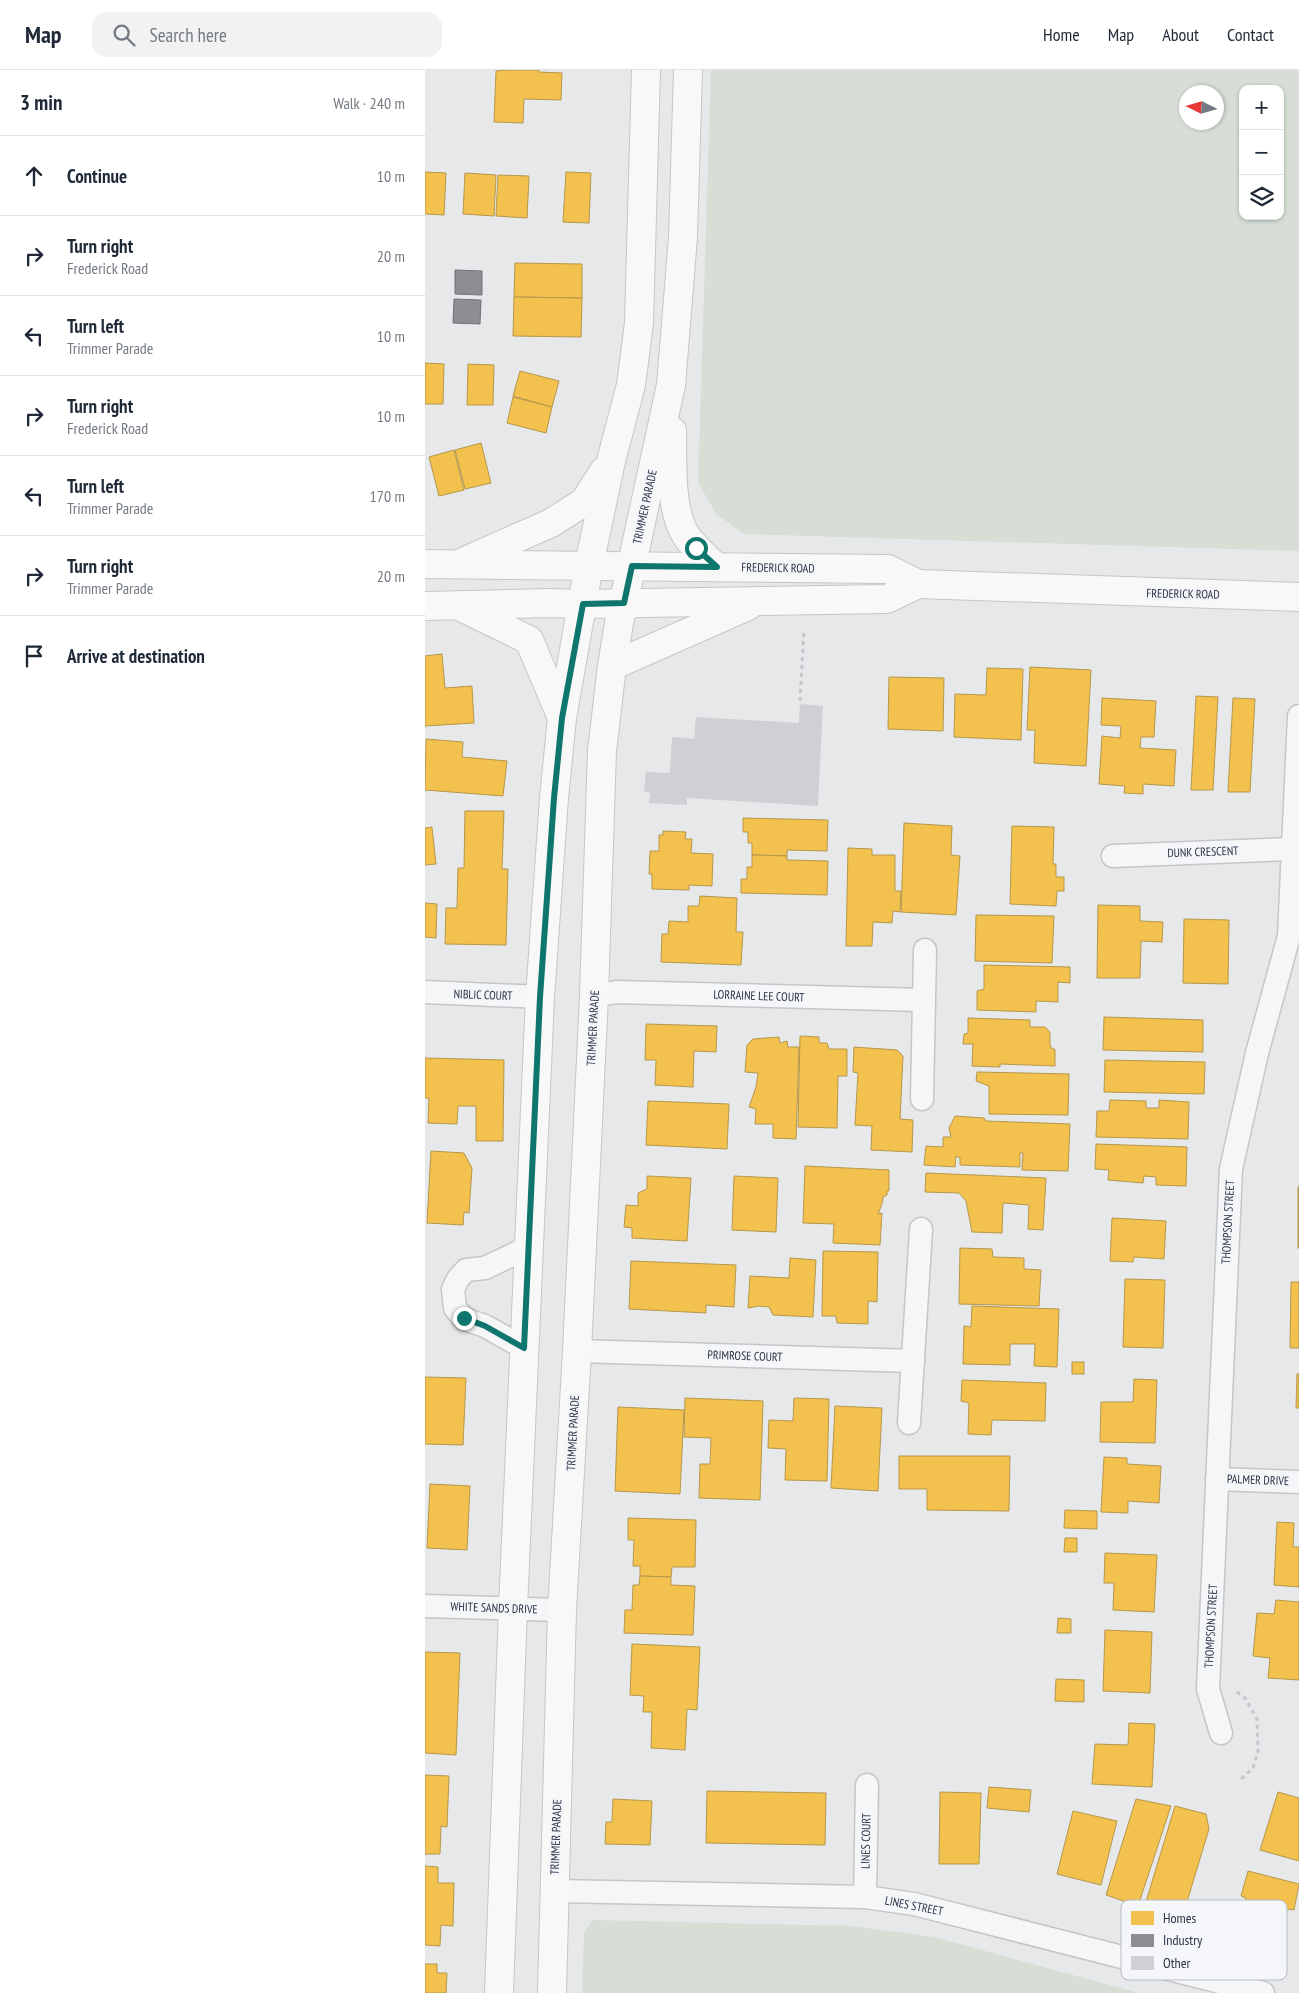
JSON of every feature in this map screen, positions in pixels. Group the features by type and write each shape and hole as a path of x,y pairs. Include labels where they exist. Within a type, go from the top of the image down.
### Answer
{"main road":[{"path":"499,1993 513,1608 540,997 554,798 562,718 589,565 611,461 631,385 639,323 646,70"},
{"name":"TRIMMER PARADE","path":"552,1993 562,1610 594,996 602,751 612,666 671,384 683,237 688,70"},
{"path":"671,384 674,502 685,535 717,567"},
{"path":"459,564 551,523 584,502 611,461"},
{"name":"FREDERICK ROAD","path":"425,564 888,569 917,584 1299,597"},
{"name":"FREDERICK ROAD","path":"425,606 887,599 917,584"},
{"path":"612,666 663,645 756,602"},
{"path":"458,606 529,640 562,718"}],"street":[{"name":"THOMPSON STREET","path":"1221,1733 1208,1689 1231,1169 1257,1053 1289,936 1299,716"},
{"name":"DUNK CRESCENT","path":"1113,856 1292,849"},
{"path":"922,1099 925,950"},
{"name":"NIBLIC COURT","path":"425,992 540,997"},
{"name":"LORRAINE LEE COURT","path":"594,996 616,992 923,1000"},
{"path":"909,1423 921,1229"},
{"path":"524,1348 485,1326 464,1318 455,1308 453,1289 458,1279 466,1270 485,1268 529,1248"},
{"name":"PRIMROSE COURT","path":"577,1351 913,1361"},
{"name":"PALMER DRIVE","path":"1217,1479 1299,1482"},
{"name":"WHITE SANDS DRIVE","path":"425,1606 562,1610"},
{"name":"LINES COURT","path":"865,1897 867,1785"},
{"name":"LINES STREET","path":"555,1891 865,1897 914,1904 1121,1957"},
{"name":"LINES STREET","path":"1212,1980 1263,1993"}],"path":[{"path":"800,701 804,624"},
{"path":"1234,1690 1245,1698 1257,1719 1258,1751 1253,1768 1240,1780"}],"shaded area":[{"path":"711,70 1299,70 1299,551 744,534 716,514 698,482"},
{"path":"593,1920 852,1926 934,1937 1139,1993 582,1993 584,1932"}],"building: Homes":[{"path":"539,70 539,72 562,73 561,100 524,99 523,123 494,122 496,71"},
{"path":"425,172 446,173 444,215 425,214"},
{"path":"566,172 591,173 589,223 563,222"},
{"path":"465,173 496,175 494,216 463,214"},
{"path":"498,175 529,176 527,218 496,216"},
{"path":"515,263 582,264 582,298 514,297"},
{"path":"514,297 582,298 581,337 513,336"},
{"path":"425,363 444,364 443,404 425,404"},
{"path":"468,364 494,365 493,405 467,405"},
{"path":"520,371 559,381 552,407 513,396"},
{"path":"513,397 552,407 546,433 507,423"},
{"path":"481,443 491,483 465,489 455,450"},
{"path":"454,450 464,490 439,496 429,457"},
{"path":"442,654 445,688 472,686 474,723 425,726 425,656"},
{"path":"1030,667 1091,670 1086,766 1034,763 1035,730 1027,730"},
{"path":"987,668 1023,669 1021,740 954,737 955,694 986,695"},
{"path":"889,677 944,678 943,731 888,729"},
{"path":"1196,696 1218,697 1213,790 1191,790"},
{"path":"1102,698 1156,701 1154,737 1141,737 1140,748 1176,750 1174,786 1143,784 1143,794 1124,793 1125,786 1099,784 1102,736 1120,738 1121,726 1101,725"},
{"path":"1233,698 1255,699 1250,792 1228,792"},
{"path":"426,739 463,742 462,757 507,761 503,796 425,790"},
{"path":"465,811 504,811 502,869 508,869 506,945 445,944 446,908 457,908 458,868 464,868"},
{"path":"743,818 828,820 827,851 787,850 787,856 752,855 752,843 748,843 748,832 743,832"},
{"path":"904,823 952,826 951,855 960,856 956,915 901,912"},
{"path":"1012,826 1054,827 1053,864 1056,864 1056,877 1064,877 1064,891 1057,891 1056,906 1010,904"},
{"path":"432,827 436,864 425,865 425,828"},
{"path":"663,831 686,832 685,839 692,839 691,853 713,854 712,886 689,885 689,890 652,889 652,874 649,874 650,851 659,851 659,835 663,835"},
{"path":"848,848 872,849 872,855 895,855 895,891 901,891 900,912 893,911 892,923 873,922 872,946 846,946"},
{"path":"752,855 787,856 787,860 828,861 827,895 741,893 741,879 747,879 747,867 752,867"},
{"path":"700,896 737,898 736,932 743,932 741,965 661,962 662,934 668,934 669,921 688,922 688,906 699,906"},
{"path":"425,903 437,904 436,938 425,937"},
{"path":"1098,905 1140,906 1140,921 1163,922 1162,942 1141,941 1140,978 1097,978"},
{"path":"976,915 1054,916 1052,963 975,961"},
{"path":"1184,919 1229,920 1228,984 1183,983"},
{"path":"984,965 1070,967 1070,983 1058,982 1058,1002 1036,1001 1036,1012 977,1010 977,991 984,989"},
{"path":"1104,1017 1203,1020 1203,1052 1103,1050"},
{"path":"968,1018 1030,1020 1030,1027 1045,1027 1050,1032 1050,1045 1052,1049 1055,1049 1055,1066 1000,1064 1000,1067 972,1066 973,1044 963,1044 964,1034 968,1033"},
{"path":"646,1024 717,1026 716,1052 694,1051 693,1087 655,1085 656,1060 645,1060"},
{"path":"800,1036 819,1037 819,1043 827,1043 829,1049 847,1049 847,1076 838,1076 837,1128 798,1127"},
{"path":"779,1037 780,1043 787,1041 788,1047 799,1047 796,1139 773,1138 773,1124 755,1124 756,1109 749,1107 756,1087 758,1073 745,1072 747,1045 753,1039"},
{"path":"854,1047 897,1050 903,1056 900,1119 913,1120 912,1152 871,1150 872,1126 855,1125 858,1073 853,1072"},
{"path":"425,1058 504,1060 503,1141 476,1141 476,1106 458,1106 457,1124 428,1123 429,1098 425,1098"},
{"path":"1105,1060 1205,1062 1204,1094 1104,1092"},
{"path":"977,1072 1069,1074 1068,1115 989,1114 989,1086 976,1081"},
{"path":"1110,1100 1146,1101 1146,1108 1159,1108 1159,1100 1189,1102 1188,1139 1096,1137 1097,1111 1109,1111"},
{"path":"648,1101 729,1104 727,1149 646,1145"},
{"path":"955,1116 984,1118 986,1121 1070,1124 1068,1171 1022,1170 1023,1153 1020,1153 1020,1167 960,1165 960,1158 956,1156 955,1167 924,1165 926,1146 943,1147 943,1137 951,1137 949,1128"},
{"path":"1096,1144 1187,1147 1186,1186 1156,1185 1156,1177 1144,1176 1143,1183 1108,1180 1109,1170 1095,1169"},
{"path":"431,1151 464,1153 472,1168 469,1213 464,1212 463,1225 427,1223"},
{"path":"805,1166 889,1170 889,1191 883,1197 878,1214 882,1213 880,1245 833,1243 834,1224 803,1223"},
{"path":"926,1173 1046,1178 1043,1230 1028,1229 1029,1205 1003,1203 1002,1233 972,1232 966,1201 959,1193 925,1192"},
{"path":"647,1176 691,1178 687,1241 632,1238 632,1228 624,1227 626,1205 638,1206 638,1193 647,1189"},
{"path":"734,1176 778,1178 776,1232 732,1230"},
{"path":"1299,1187 1299,1248 1298,1248"},
{"path":"1112,1218 1166,1221 1164,1259 1134,1257 1133,1262 1110,1261"},
{"path":"960,1248 992,1249 993,1257 1024,1258 1024,1269 1041,1270 1039,1306 959,1304"},
{"path":"823,1251 878,1252 877,1302 868,1301 868,1324 837,1323 836,1316 822,1316"},
{"path":"790,1258 816,1260 813,1317 773,1315 769,1307 748,1308 750,1276 789,1278"},
{"path":"631,1261 736,1265 734,1307 706,1305 706,1313 629,1309"},
{"path":"1125,1279 1165,1280 1163,1348 1123,1347"},
{"path":"1291,1282 1299,1282 1299,1348 1290,1348"},
{"path":"972,1306 1059,1309 1057,1367 1034,1366 1035,1344 1010,1344 1010,1365 963,1364 964,1326 971,1327"},
{"path":"1072,1362 1084,1362 1084,1374 1072,1374"},
{"path":"1297,1374 1299,1374 1299,1408 1296,1408"},
{"path":"425,1377 466,1378 463,1445 425,1444"},
{"path":"1134,1379 1157,1380 1155,1443 1100,1442 1101,1402 1133,1402"},
{"path":"962,1380 1046,1383 1045,1421 992,1420 991,1435 968,1434 969,1403 961,1401"},
{"path":"685,1398 763,1401 760,1500 699,1498 700,1464 710,1464 711,1438 684,1437"},
{"path":"794,1398 829,1399 827,1481 785,1480 786,1449 768,1448 769,1420 793,1421"},
{"path":"835,1406 882,1408 878,1491 831,1488"},
{"path":"618,1407 684,1410 680,1494 615,1491"},
{"path":"899,1456 1010,1456 1009,1511 927,1510 927,1489 899,1489"},
{"path":"1104,1457 1127,1458 1127,1464 1161,1466 1159,1503 1128,1501 1128,1513 1101,1512"},
{"path":"430,1484 470,1486 467,1550 427,1548"},
{"path":"1065,1510 1097,1511 1097,1529 1064,1528"},
{"path":"628,1518 696,1520 695,1567 672,1567 671,1577 640,1576 640,1566 633,1566 634,1540 628,1540"},
{"path":"1277,1522 1294,1523 1293,1547 1299,1547 1299,1587 1274,1585"},
{"path":"1065,1538 1077,1538 1077,1552 1064,1552"},
{"path":"1105,1553 1157,1555 1154,1612 1113,1610 1114,1583 1104,1583"},
{"path":"640,1576 671,1577 671,1585 695,1586 693,1635 624,1633 625,1610 632,1610 633,1585 639,1585"},
{"path":"1276,1600 1299,1602 1299,1680 1268,1678 1270,1658 1253,1656 1257,1613 1274,1614"},
{"path":"1058,1618 1071,1619 1071,1633 1057,1633"},
{"path":"1105,1630 1152,1632 1150,1693 1103,1691"},
{"path":"632,1644 700,1647 697,1710 687,1709 685,1750 651,1748 652,1712 643,1712 644,1696 630,1695"},
{"path":"425,1652 460,1653 456,1755 425,1753"},
{"path":"1056,1679 1084,1680 1084,1702 1055,1701"},
{"path":"1129,1723 1155,1724 1152,1787 1092,1784 1095,1744 1128,1745"},
{"path":"425,1775 449,1776 447,1827 441,1826 440,1854 425,1854"},
{"path":"989,1787 1031,1790 1029,1812 987,1808"},
{"path":"707,1791 826,1793 825,1845 706,1843"},
{"path":"940,1792 981,1793 979,1864 939,1864"},
{"path":"1278,1792 1299,1798 1299,1861 1260,1850"},
{"path":"613,1799 652,1801 650,1845 605,1844 606,1822 612,1822"},
{"path":"1136,1799 1171,1806 1140,1900 1121,1900 1106,1895"},
{"path":"1175,1806 1206,1814 1209,1829 1188,1900 1147,1900"},
{"path":"1073,1811 1117,1821 1101,1885 1057,1874"},
{"path":"425,1866 438,1867 438,1883 454,1883 453,1926 441,1925 440,1946 425,1945"},
{"path":"1248,1871 1299,1884 1294,1910 1287,1909 1287,1900 1245,1900 1246,1898 1241,1896"},
{"path":"425,1964 437,1964 437,1973 447,1973 446,1993 425,1993"}],"building: Industry":[{"path":"455,270 482,271 482,295 455,294"},
{"path":"454,299 481,300 480,324 453,323"}],"building: Other":[{"path":"800,704 823,706 818,806 687,798 687,805 649,803 650,793 644,792 646,772 670,773 672,737 694,739 696,717 799,723"}],"route":[{"path":"464,1318 485,1326 524,1348 540,997 554,798 562,718 583,604 624,603 632,566 717,567 696,548"}]}
